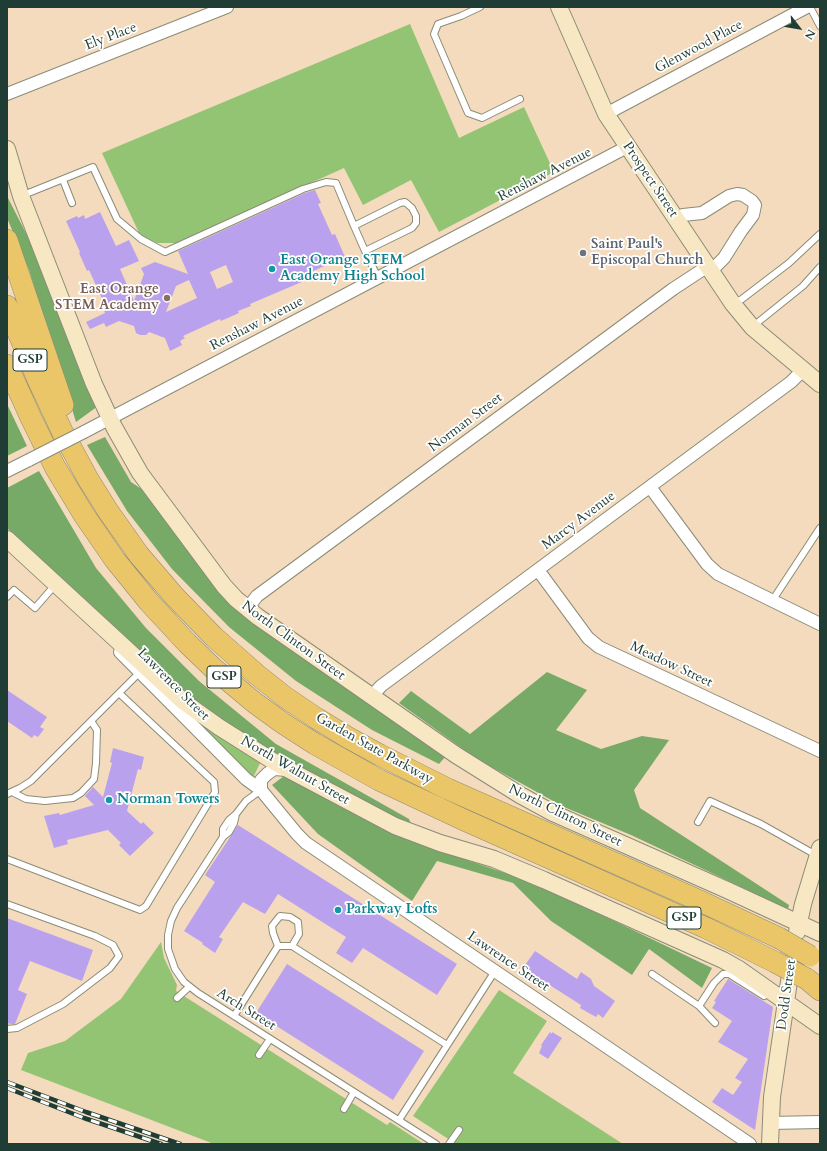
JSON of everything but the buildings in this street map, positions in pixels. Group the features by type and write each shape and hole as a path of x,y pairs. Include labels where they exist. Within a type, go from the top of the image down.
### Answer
{"highway":[{"path":"7,240 88,479"},
{"name":"Garden State Parkway","path":"7,306 62,431 88,479 117,525 163,584 210,632 270,686 321,721 380,755 453,791 698,900 779,938 815,959"},
{"name":"Garden State Parkway","path":"7,365 52,461 94,530 115,560 149,602 187,643 213,668 269,714 346,762 412,796 724,936 816,985"}],"main road":[{"name":"Prospect Street","path":"559,7 606,114 733,304 752,327 820,384"},
{"name":"North Clinton Street","path":"7,149 21,196 94,384 109,418 140,473 224,586 247,609 504,786 553,813 820,933"},
{"path":"7,169 21,196"},
{"name":"North Walnut Street","path":"7,539 160,680 196,711 242,742 289,770 396,826 429,839 494,860 544,880 731,964 820,1026"},
{"name":"Dodd Street","path":"770,1144 772,1096 798,923 819,852"}],"street":[{"name":"Ely Place","path":"7,94 226,7"},
{"name":"Glenwood Place","path":"606,114 807,7"},
{"name":"Renshaw Avenue","path":"7,471 628,147"},
{"name":"Norman Street","path":"247,609 257,596 673,289 724,258 753,215 755,205 743,195 737,194 729,196 702,213 683,215 676,219"},
{"name":"Marcy Avenue","path":"372,696 381,686 791,382 804,370"},
{"path":"650,487 712,569 724,577 820,624"},
{"name":"Meadow Street","path":"538,570 588,638 599,647 820,751"},
{"name":"Lawrence Street","path":"69,597 139,673 246,779 261,790 306,843 750,1144"},
{"path":"261,790 261,780 270,771 278,769 289,770"},
{"path":"770,1123 820,1122"}],"lane":[{"path":"480,7 438,24 434,34 440,49 468,113 482,118 520,99"},
{"path":"810,7 820,26"},
{"path":"21,196 93,167 118,219 141,239 165,252 303,189 326,182 336,183 378,278"},
{"path":"63,180 72,203"},
{"path":"354,226 400,203 405,202 412,208 416,216 416,223 412,228 365,251"},
{"path":"733,304 742,299 789,263 820,234"},
{"path":"752,327 803,286 820,268"},
{"path":"772,601 820,528"},
{"path":"7,597 14,590 35,608 56,584"},
{"path":"9,793 31,781 139,673"},
{"path":"7,859 140,910 146,906 215,792 214,782 119,693"},
{"path":"9,793 26,799 45,801 73,798 81,793 94,779 97,730 91,721"},
{"name":"Arch Street","path":"261,790 246,801 236,814 234,823 229,832 223,837 177,908 169,928 168,949 172,961 179,975 189,987 436,1144"},
{"path":"698,822 710,800 819,852"},
{"path":"7,904 95,936 113,945 119,956 110,968 63,1004 17,1028 7,1029"},
{"path":"278,946 272,926 280,916 290,917 298,922 299,934 292,946"},
{"path":"278,946 292,946 448,1045"},
{"path":"234,1016 278,946"},
{"path":"399,1120 495,971"},
{"path":"652,974 698,1006 715,1023"},
{"path":"698,1006 714,983 723,974 729,974 764,996 768,996 773,993"},
{"path":"177,998 189,987"},
{"path":"259,1055 270,1039"},
{"path":"344,1109 354,1092"},
{"path":"449,1144 459,1130"}],"green space":[{"path":"410,24 459,138 524,107 554,172 439,232 411,180 363,205 344,168 178,243 157,243 140,235 102,153"},
{"path":"7,196 34,249 98,406 76,422 29,270 7,218"},
{"path":"7,404 27,446 7,456"},
{"path":"105,437 131,482 143,490 203,571 446,756 439,764 372,730 296,681 229,627 172,569 127,511 87,445"},
{"path":"39,471 96,568 146,628 199,681 276,744 409,819 413,829 329,784 216,719 154,670 7,528 7,488"},
{"path":"547,672 587,690 556,730 601,749 642,736 669,740 634,790 640,808 789,905 788,909 631,835 564,807 477,759 399,703 411,691 470,734"},
{"path":"182,709 261,761 253,778"},
{"path":"284,776 340,806 428,847 535,883 712,968 702,988 649,949 632,975 551,921 513,883 437,861 412,901 318,834 272,785"},
{"path":"161,942 164,958 177,985 176,991 387,1125 390,1122 424,1144 214,1144 21,1070 28,1053 65,1041 121,999"},
{"path":"499,990 547,1021 513,1073 623,1144 456,1144 413,1116"}],"railway":[{"path":"7,1082 86,1112 180,1144"},
{"path":"7,1088 84,1118 161,1144"}],"place":[{"name":"Saint Paul's Episcopal Church","path":"583,253"},
{"name":"East Orange STEM Academy High School","path":"272,269"},
{"name":"East Orange STEM Academy","path":"167,298"},
{"name":"Norman Towers","path":"109,800"},
{"name":"Parkway Lofts","path":"338,910"}]}
